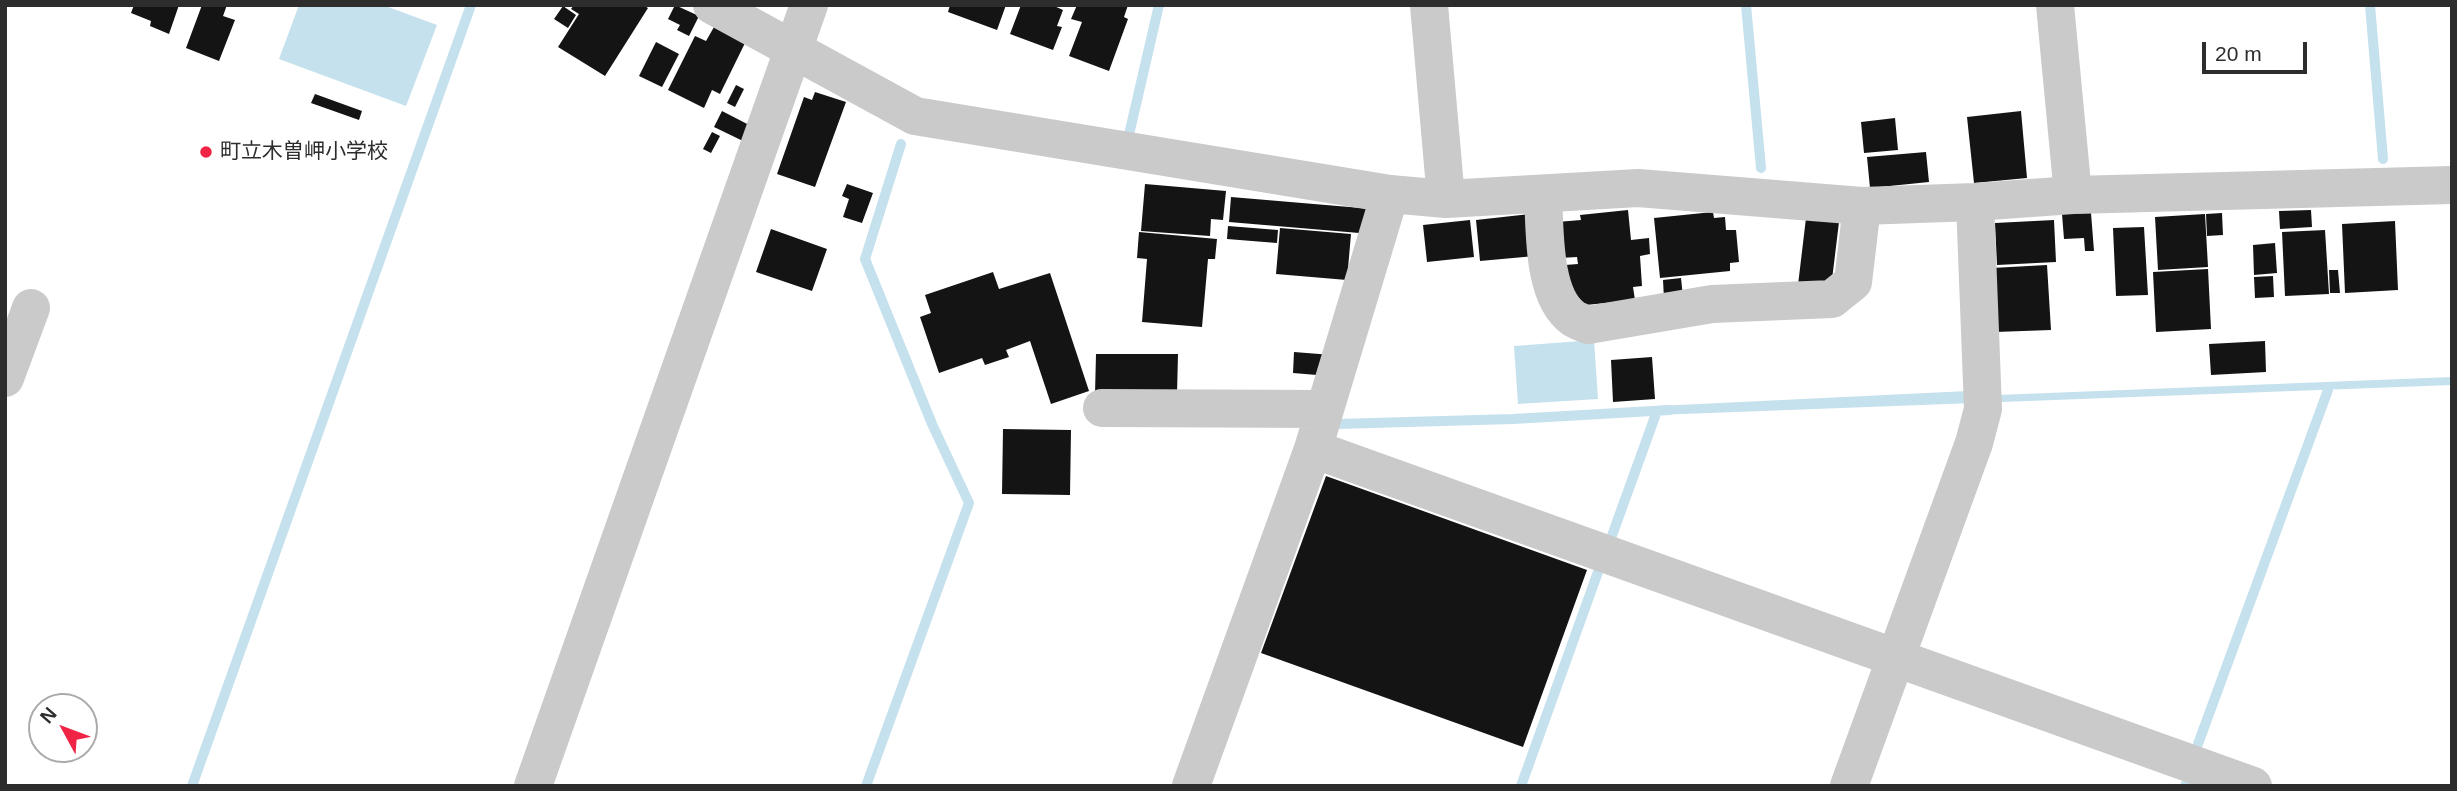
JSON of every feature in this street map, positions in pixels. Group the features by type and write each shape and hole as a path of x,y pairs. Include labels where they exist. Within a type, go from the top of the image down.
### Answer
{"street":[{"path":"712,5 915,116 1390,194 1446,199 1638,188 1862,206 2073,195 2452,185"},
{"path":"533,786 809,5"},
{"path":"1429,5 1446,199"},
{"path":"2055,5 2073,195"},
{"path":"1191,786 1313,449 1390,194"},
{"path":"1543,194 1547,262 1552,284 1562,306 1573,318 1588,325 1712,304 1832,299 1853,282 1862,206"},
{"path":"1849,786 1974,443 1983,399 1975,202"},
{"path":"5,378 31,308"},
{"path":"1102,408 1325,409"},
{"path":"1313,449 2253,786"}],"water":[{"path":"299,5 383,5 437,25 406,106 279,59"},
{"path":"1594,340 1598,399 1518,404 1514,346"},
{"path":"2452,377 2452,385 1656,415 1658,406 1968,391 1998,395"}],"building":[{"path":"134,5 179,5 169,34 150,26 151,21 131,13"},
{"path":"202,5 227,5 223,16 235,20 219,61 186,48"},
{"path":"574,5 643,5 648,8 605,76 558,47 579,14 571,9"},
{"path":"675,5 699,16 689,36 677,30 680,25 668,19"},
{"path":"950,5 1006,5 997,30 948,12"},
{"path":"1021,5 1052,5 1063,10 1057,26 1062,27 1053,50 1010,34"},
{"path":"1077,5 1128,5 1124,17 1128,19 1109,71 1069,56 1082,22 1071,19"},
{"path":"563,6 576,15 568,28 554,19"},
{"path":"714,27 745,43 720,94 712,90 704,108 668,90 695,36 706,41"},
{"path":"656,42 679,54 662,87 639,76"},
{"path":"736,85 744,89 735,107 727,103"},
{"path":"815,92 846,102 815,187 777,174 804,97 812,100"},
{"path":"315,94 362,111 359,120 311,103"},
{"path":"722,111 753,127 745,142 714,127"},
{"path":"2021,111 2027,178 1974,183 1967,117"},
{"path":"1895,118 1898,150 1864,153 1861,122"},
{"path":"712,132 720,136 711,153 703,149"},
{"path":"1926,152 1929,182 1870,188 1867,157"},
{"path":"847,184 873,193 862,223 843,217 849,199 842,196"},
{"path":"1145,184 1226,191 1223,220 1211,219 1210,236 1141,231"},
{"path":"1231,197 1373,209 1371,234 1229,222"},
{"path":"1628,210 1631,240 1649,238 1650,254 1640,256 1642,286 1633,287 1635,300 1576,306 1565,265 1578,264 1577,257 1560,258 1557,222 1581,220 1580,215"},
{"path":"2311,210 2312,227 2280,229 2279,211"},
{"path":"1713,212 1714,218 1725,217 1726,230 1736,230 1739,262 1730,263 1730,271 1660,278 1654,218"},
{"path":"2091,213 2094,251 2085,251 2084,238 2064,239 2062,214"},
{"path":"2222,213 2223,235 2207,236 2206,214"},
{"path":"1530,214 1535,256 1480,261 1476,220"},
{"path":"2205,214 2208,267 2158,270 2155,217"},
{"path":"1806,218 1839,222 1831,288 1798,285"},
{"path":"1470,220 1474,257 1427,262 1423,225"},
{"path":"2054,220 2056,262 1997,265 1995,223"},
{"path":"2395,221 2398,290 2345,293 2342,224"},
{"path":"1228,226 1278,230 1277,243 1227,239"},
{"path":"2144,227 2148,295 2116,296 2113,228"},
{"path":"1280,228 1351,234 1347,280 1276,274"},
{"path":"771,229 827,249 812,291 756,272"},
{"path":"2325,230 2329,294 2285,296 2282,232"},
{"path":"1139,232 1217,239 1215,259 1208,259 1202,327 1142,322 1147,259 1137,258"},
{"path":"2275,243 2277,273 2254,275 2253,245"},
{"path":"2047,265 2051,330 1995,332 1992,268"},
{"path":"2208,269 2211,329 2156,332 2153,272"},
{"path":"2329,270 2338,270 2340,293 2330,293"},
{"path":"993,272 999,289 1050,273 1089,391 1051,404 1030,341 1006,350 1009,357 985,365 982,358 939,373 920,317 931,313 925,295"},
{"path":"2273,276 2274,297 2255,298 2254,277"},
{"path":"1681,278 1683,297 1664,299 1663,280"},
{"path":"2265,341 2266,372 2211,375 2209,344"},
{"path":"1294,352 1332,355 1329,376 1293,373"},
{"path":"1096,354 1178,354 1177,394 1095,394"},
{"path":"1652,357 1655,399 1613,402 1611,360"},
{"path":"1003,429 1071,430 1070,495 1002,494"},
{"path":"1326,476 1587,570 1523,747 1261,653"}],"waterway":[{"path":"192,786 471,5"},
{"path":"1121,138 1128,139 1159,5"},
{"path":"1746,5 1761,168"},
{"path":"2370,5 2383,159"},
{"path":"866,786 969,503 932,424 865,259 901,144"},
{"path":"2198,744 2328,390"},
{"path":"1337,424 1513,419 1670,410"},
{"path":"1610,541 1657,411"},
{"path":"1521,786 1598,572"}],"place":[{"name":"町立木曽岬小学校","path":"206,152"}]}
